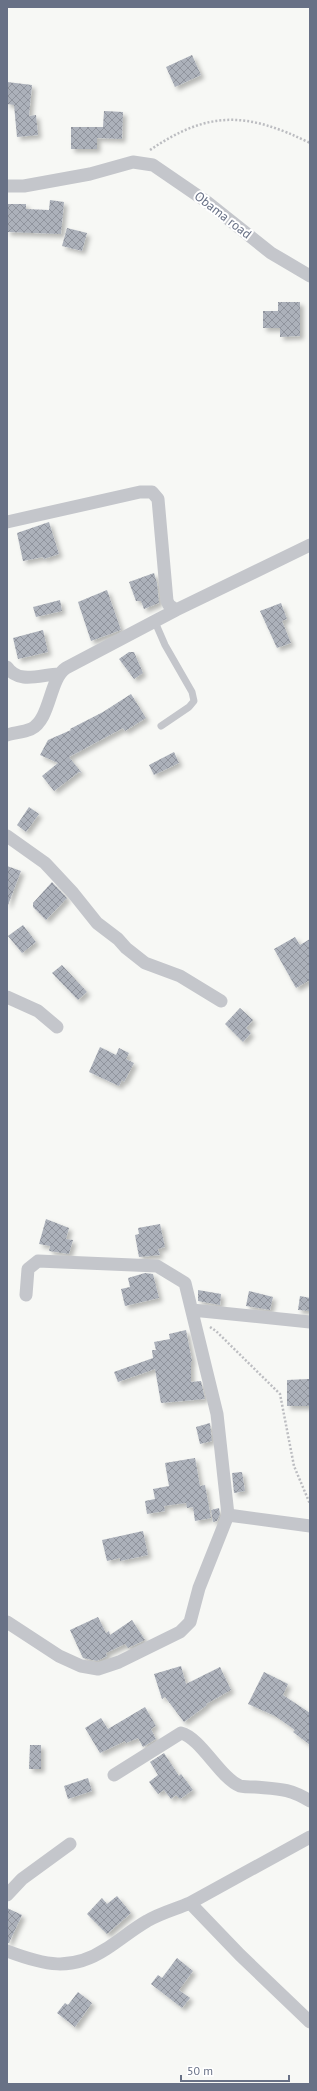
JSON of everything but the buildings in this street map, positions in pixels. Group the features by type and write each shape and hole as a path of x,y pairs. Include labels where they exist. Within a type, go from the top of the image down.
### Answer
{"street":[{"name":"Obama road","path":"7,186 24,186 90,174 133,162 154,165 184,185 271,253 310,276"},
{"path":"7,522 140,492 152,492 158,499 167,601 169,605 176,610"},
{"path":"7,735 32,729 45,712 59,674 66,668 176,610 310,545"},
{"path":"7,667 16,675 23,678 59,674"},
{"path":"7,836 44,863 73,892 98,923 144,963 180,976 221,1001"},
{"path":"7,997 38,1011 57,1027"},
{"path":"7,1622 50,1652 81,1666 98,1669 119,1662 180,1632 187,1625 199,1588 228,1515 217,1414 185,1283 157,1266 38,1261 28,1269 26,1295"},
{"path":"194,1316 310,1322"},
{"path":"228,1515 310,1526"},
{"path":"114,1776 181,1733 191,1737 221,1770 240,1786 283,1788 296,1792 310,1801"},
{"path":"7,1951 36,1962 55,1965 82,1961 105,1950 147,1921 190,1903 310,1837"},
{"path":"7,1895 22,1879 70,1844"},
{"path":"190,1903 240,1955 310,2022"}],"lane":[{"path":"155,622 165,645 192,692 194,701 189,707 161,726"}],"path":[{"path":"133,162 167,139 203,122 233,120 265,124 310,143"},
{"path":"194,1316 216,1331 278,1392 281,1397 294,1466 310,1504"}]}
